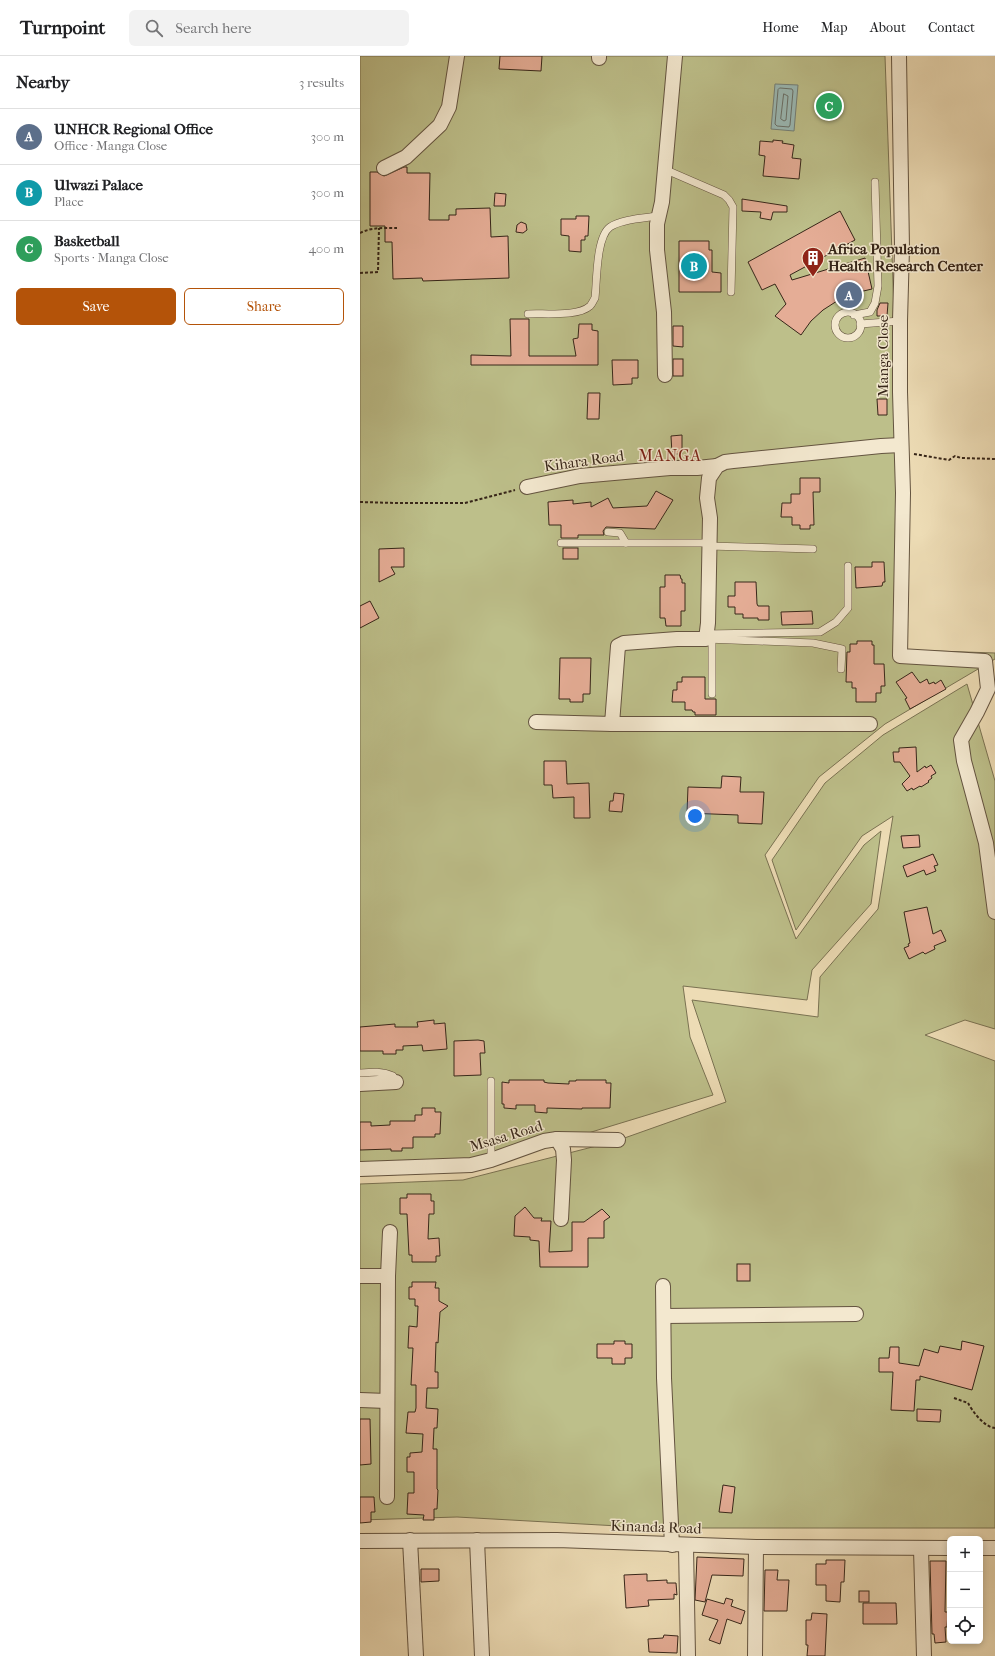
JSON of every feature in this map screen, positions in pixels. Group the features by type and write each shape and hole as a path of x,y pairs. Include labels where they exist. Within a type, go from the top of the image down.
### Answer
{"street":[{"path":"384,168 406,158 440,125 449,107 457,56"},
{"path":"665,375 664,312 657,250 656,224 662,202 675,56"},
{"name":"Manga Close","path":"899,56 902,248 900,321 901,449 903,493 900,656 985,660 988,689 961,740 964,761 986,843 995,912"},
{"name":"Kihara Road","path":"528,487 580,476 670,468 697,468 716,466 725,462 733,461 881,446 901,449"},
{"path":"612,724 618,646 624,643 708,637 708,544 710,518 708,498 709,478 716,466"},
{"path":"536,722 612,724 870,724"},
{"path":"360,1084 396,1082"},
{"path":"556,1139 618,1140"},
{"name":"Msasa Road","path":"360,1169 457,1166 491,1160 544,1141 556,1139 564,1150 561,1218"},
{"path":"387,1497 388,1276 390,1232"},
{"path":"360,1276 388,1276"},
{"path":"664,1286 664,1378 688,1656"},
{"path":"664,1316 856,1314"},
{"path":"360,1400 387,1401"},
{"path":"410,1540 416,1656"},
{"path":"477,1540 482,1656"},
{"name":"Kinanda Road","path":"360,1541 557,1540 756,1547 947,1548"},
{"path":"755,1656 756,1547"},
{"path":"983,1548 995,1548"},
{"path":"921,1549 924,1656"}],"lane":[{"path":"664,169 724,195 733,207 731,292"},
{"path":"854,315 870,312 875,303 878,286 875,182"},
{"path":"528,314 567,313 582,311 591,306 595,298 601,241 605,232 617,224 658,216"},
{"path":"848,313 854,315 859,320 860,324 858,332 851,338 842,337 836,331 835,322 840,315 848,313"},
{"path":"860,324 900,321"},
{"path":"608,532 620,533 626,543"},
{"path":"561,543 708,544 813,549"},
{"path":"708,637 820,632 836,622 848,608 848,566"},
{"path":"708,637 813,643 842,649 842,669"},
{"path":"708,637 712,694"},
{"path":"360,1073 378,1071 394,1076 396,1082"},
{"path":"491,1081 491,1160"}],"path":[{"path":"360,233 366,230 379,228 397,228"},
{"path":"360,273 378,272 379,228"},
{"path":"901,449 949,460 955,456 962,458 995,459"},
{"path":"360,502 465,503 528,487"},
{"path":"954,1398 968,1403 972,1410 982,1420 991,1428 995,1428"}],"green space":[{"path":"360,56 885,56 906,650 995,653 995,659 885,724 819,777 765,855 796,939 864,845 881,831 871,904 812,970 807,1000 683,986 690,1037 713,1095 460,1172 360,1176"},
{"path":"967,684 995,781 995,1029 965,1020 925,1035 995,1061 995,1528 654,1528 457,1517 360,1520 360,1184 463,1180 616,1141 726,1102 692,1000 818,1017 820,977 878,909 893,816 862,836 796,930 772,860 825,783 883,735"}],"water":[{"path":"775,84 798,85 794,131 771,129"}],"building":[{"path":"500,56 542,56 541,71 499,69"},
{"path":"773,140 783,141 782,143 794,145 792,158 801,159 799,179 763,176 765,156 759,155 760,141 773,142"},
{"path":"407,167 407,173 430,173 429,220 449,220 449,215 456,215 456,209 490,208 491,237 508,236 509,278 423,281 422,278 393,279 392,242 385,242 385,226 370,226 370,172 377,172 384,176"},
{"path":"495,193 506,194 505,206 494,206"},
{"path":"742,199 787,206 787,212 773,212 771,220 760,218 761,212 742,211"},
{"name":"Africa Population Health Research Center","path":"840,211 855,240 790,275 792,280 865,258 872,289 855,293 837,301 823,310 811,321 801,335 775,316 786,304 775,284 762,290 748,262"},
{"path":"576,216 589,216 588,236 585,236 585,240 581,240 581,252 569,251 569,236 561,235 561,219 576,219"},
{"path":"521,222 526,224 527,230 523,233 516,232 517,225"},
{"path":"679,241 709,241 709,250 712,250 712,272 721,273 721,292 679,292"},
{"path":"880,303 888,303 887,316 877,316 877,310"},
{"path":"510,319 529,319 529,356 576,356 573,339 578,338 579,324 592,324 592,330 598,331 598,365 471,365 471,355 511,356"},
{"path":"673,326 683,326 683,347 673,346"},
{"path":"673,359 683,359 683,376 673,376"},
{"path":"612,360 638,360 638,378 632,378 632,384 613,385"},
{"path":"588,393 600,393 599,419 587,419"},
{"path":"877,399 887,399 887,415 878,415"},
{"path":"682,435 682,454 672,454 671,436"},
{"path":"800,478 820,478 820,492 813,492 814,525 810,525 810,529 800,529 800,525 792,525 792,517 781,517 782,503 791,503 791,494 800,494"},
{"path":"656,491 673,500 655,529 606,527 603,531 604,535 578,535 578,538 561,538 561,525 549,525 548,502 573,500 573,504 591,502 591,507 608,498 613,508 647,506"},
{"path":"404,548 404,567 391,567 395,574 379,582 379,549"},
{"path":"563,548 578,548 578,559 563,559"},
{"path":"872,562 884,562 885,582 883,582 882,586 856,588 855,567 872,567"},
{"path":"665,575 680,575 682,583 685,583 685,611 681,611 681,626 666,626 665,618 660,618 660,587 665,587"},
{"path":"735,582 756,582 757,604 758,606 769,606 769,620 743,618 743,614 735,614 735,607 728,607 728,596 735,596"},
{"path":"370,601 379,618 360,628 360,606"},
{"path":"812,611 813,624 782,625 781,612"},
{"path":"857,641 872,641 872,645 874,645 874,664 884,664 885,686 881,686 881,693 876,693 876,702 856,702 856,688 852,688 852,682 846,682 847,652 850,652 850,644 857,644"},
{"path":"560,658 591,658 590,694 583,694 583,702 570,702 570,699 559,699"},
{"path":"912,672 920,683 927,679 929,684 934,682 935,684 941,680 946,689 910,709 905,699 907,698 896,682"},
{"path":"682,677 705,677 705,699 716,699 716,715 695,715 695,712 692,710 685,710 685,702 672,702 673,690 677,690 677,682 682,682"},
{"path":"916,747 917,772 925,766 926,768 931,765 936,773 931,776 932,778 928,781 929,782 921,787 920,786 913,790 912,788 907,791 902,784 910,776 900,762 894,762 893,752 899,752 899,748"},
{"path":"544,761 566,761 567,784 589,783 590,818 574,818 574,797 553,798 552,785 544,785"},
{"path":"722,776 741,777 740,792 764,792 762,824 738,823 738,815 687,813 688,787 721,788"},
{"path":"614,793 624,794 622,812 609,811 610,801 613,801"},
{"path":"919,835 920,847 903,848 901,836"},
{"path":"933,854 938,865 934,866 936,871 926,875 924,870 907,877 903,866"},
{"path":"927,907 933,934 941,930 946,941 934,946 935,949 925,954 923,952 909,959 904,948 909,946 908,944 910,943 904,912"},
{"path":"434,1020 434,1024 445,1023 447,1049 423,1051 422,1045 403,1046 403,1050 396,1050 396,1054 383,1054 383,1051 360,1051 360,1027 395,1024 395,1027 418,1027 417,1022"},
{"path":"454,1041 484,1041 485,1053 480,1053 481,1075 454,1076"},
{"path":"509,1080 544,1080 544,1082 548,1083 569,1084 569,1081 576,1080 606,1080 606,1083 611,1083 610,1108 547,1108 547,1113 535,1112 535,1105 516,1105 516,1109 504,1108 504,1104 502,1104 502,1082 509,1083"},
{"path":"422,1108 435,1108 435,1112 441,1112 440,1134 435,1134 435,1137 413,1137 413,1148 402,1148 402,1151 391,1151 391,1149 360,1150 360,1122 371,1122 371,1126 390,1125 390,1121 415,1121 415,1115 422,1115"},
{"path":"407,1194 431,1194 431,1201 434,1201 434,1214 429,1214 428,1239 439,1238 440,1256 436,1256 436,1262 412,1262 412,1255 409,1255 407,1214 400,1214 400,1198 407,1198"},
{"path":"525,1207 534,1218 542,1218 541,1221 551,1221 549,1252 572,1251 572,1222 584,1222 602,1209 610,1217 604,1221 604,1238 588,1238 588,1267 540,1267 539,1241 530,1240 530,1237 514,1236 515,1216"},
{"path":"737,1264 750,1264 750,1281 737,1281"},
{"path":"412,1282 436,1282 435,1288 439,1288 439,1301 448,1306 440,1312 438,1343 436,1342 435,1372 438,1372 438,1388 427,1388 426,1408 438,1409 437,1428 434,1428 433,1449 437,1449 438,1490 437,1509 434,1509 434,1520 423,1520 424,1515 407,1514 408,1493 414,1493 414,1472 407,1472 407,1457 410,1457 410,1453 422,1452 423,1434 406,1433 408,1412 415,1412 416,1408 416,1385 411,1385 413,1348 408,1348 409,1326 417,1327 418,1306 415,1306 415,1299 409,1299 409,1287 412,1287"},
{"path":"614,1341 625,1341 625,1344 632,1344 632,1358 625,1358 625,1364 612,1364 612,1358 597,1358 597,1344 614,1344"},
{"path":"962,1341 984,1346 972,1390 920,1376 920,1380 916,1380 914,1411 891,1410 893,1372 879,1372 879,1358 889,1358 890,1347 899,1347 899,1363 919,1366 924,1349 938,1353 940,1346 961,1350"},
{"path":"917,1409 941,1410 940,1422 917,1421"},
{"path":"360,1419 370,1419 371,1464 360,1465"},
{"path":"723,1485 735,1487 732,1513 719,1512"},
{"path":"360,1497 374,1497 375,1512 371,1512 371,1522 360,1523"},
{"path":"697,1557 744,1559 743,1576 712,1575 705,1602 695,1600"},
{"path":"826,1560 845,1560 844,1582 841,1582 840,1602 826,1601 826,1585 816,1585 816,1564 826,1564"},
{"path":"930,1561 946,1561 946,1642 935,1643 934,1634 932,1634"},
{"path":"421,1569 439,1569 439,1581 421,1582"},
{"path":"765,1570 778,1570 777,1580 789,1580 787,1611 764,1611"},
{"path":"647,1574 647,1581 667,1580 667,1583 676,1583 677,1595 674,1594 674,1599 648,1600 649,1606 626,1608 624,1575"},
{"path":"859,1591 869,1591 869,1602 859,1602"},
{"path":"726,1598 733,1600 731,1606 745,1611 741,1624 727,1619 720,1644 709,1640 718,1620 702,1615 707,1599 724,1604"},
{"path":"863,1603 896,1603 897,1624 863,1624"},
{"path":"812,1613 827,1614 825,1656 807,1656 808,1645 806,1645 806,1620 811,1620"},
{"path":"664,1635 678,1636 677,1653 649,1652 648,1639 663,1638"}],"place":[{"name":"Basketball","path":"829,106"},
{"name":"Ulwazi Palace","path":"694,266"},
{"name":"Africa Population Health Research Center","path":"813,278"},
{"name":"UNHCR Regional Office","path":"849,295"}],"district":[{"name":"MANGA","path":"670,455"}]}
